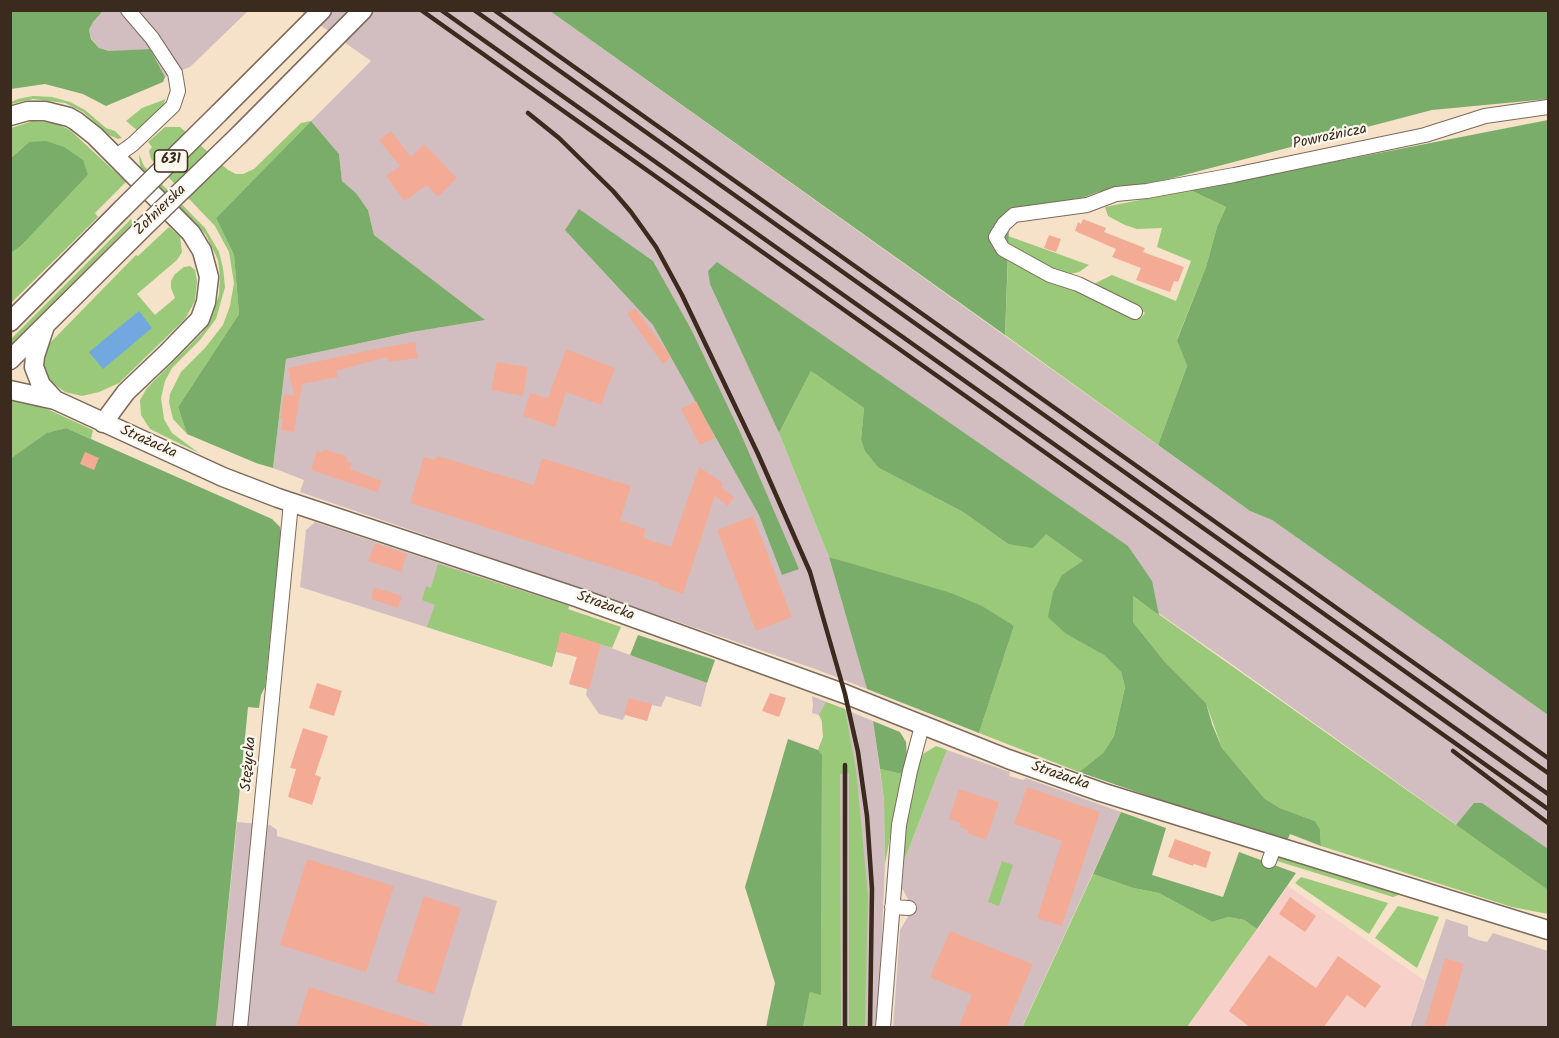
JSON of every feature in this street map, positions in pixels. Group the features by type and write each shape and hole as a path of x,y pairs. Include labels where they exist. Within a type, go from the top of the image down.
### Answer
{"main road":[{"name":"Żołnierska","path":"10,322 322,10"},
{"name":"Żołnierska","path":"10,360 363,10"},
{"name":"Strażacka","path":"10,116 28,111 45,111 69,117 87,129 190,232 202,251 209,277 206,302 200,319 126,392 103,423 222,477 291,503 579,598 845,694 1008,759 1272,853 1548,930"},
{"path":"47,323 38,342 34,367 41,385 55,400"},
{"path":"10,390 55,400 103,423"}],"street":[{"path":"115,157 133,144 173,106 178,91 175,73 152,38 128,10"},
{"name":"Powroźnicza","path":"1135,312 1103,295 1050,275 1020,260 1003,249 996,237 1004,224 1014,215 1087,205 1116,194 1147,191 1245,173 1425,135 1485,116 1548,107"},
{"name":"Stężycka","path":"240,1028 291,503"},
{"path":"884,1028 901,816 922,726"},
{"path":"892,907 909,908"}],"shaded area":[{"path":"103,11 248,11 190,67 165,77 150,49 109,51 99,48 91,38 89,30"},
{"path":"300,11 550,11 1250,511 1272,520 1548,715 1548,890 1223,658 722,309 779,433 829,557 867,689 818,670 300,492 304,480 273,468 286,359 412,332 484,320 374,235 368,210 356,193 342,181 339,154 311,121 371,61"},
{"path":"315,522 569,606 562,633 589,640 707,683 701,707 666,696 661,707 652,705 647,721 625,715 623,720 599,714 586,695 587,689 569,684 577,657 556,652 552,667 300,587 306,530"},
{"path":"812,696 873,721 884,800 885,864 878,1027 766,1028 821,994 822,757 818,750 823,737 822,721 819,715 812,713"},
{"path":"947,750 1010,772 1009,776 1023,780 1026,778 1121,812 1022,1027 893,1028 900,930 909,915 910,903 902,888 904,861"},
{"path":"237,822 270,825 277,830 277,836 497,901 461,1027 216,1028"},
{"path":"1288,886 1425,981 1410,1027 1187,1028"},
{"path":"1446,919 1468,926 1468,936 1478,940 1487,942 1493,933 1548,951 1548,1027 1410,1028"}],"green space":[{"path":"11,10 103,11 89,30 91,39 99,48 109,51 150,49 165,77 163,82 106,106 83,94 45,84 11,89"},
{"path":"550,11 1548,11 1548,99 1432,110 1165,180 1098,192 1009,225 1005,335"},
{"path":"33,96 52,97 70,102 85,110 122,138 118,139 109,135 83,112 65,103 33,99 11,104 18,99"},
{"path":"166,99 160,110 138,131 126,121 142,108"},
{"path":"1548,120 1548,715 1272,520 1250,511 1158,445 1187,366 1177,340 1206,267 1217,227 1226,207 1190,190"},
{"path":"33,121 55,123 70,130 126,182 95,213 98,217 11,303 11,253 21,246 88,175 29,142 11,158 11,128"},
{"path":"311,121 216,218 234,255 239,314 178,407 187,434 173,419 169,402 170,394 181,372 205,348 223,325 230,306 234,283 229,252 215,226 151,159 149,151 152,147 148,142 165,127 180,127 228,170 236,174 243,174 254,169 301,123"},
{"path":"311,121 339,154 342,181 356,193 368,210 374,235 485,320 412,332 286,359 273,468 187,434 178,407 239,314 234,255 216,218"},
{"path":"46,141 64,147 83,160 88,175 21,246 11,253 11,158 29,142"},
{"path":"139,154 144,166 205,228 219,252 223,268 225,287 216,319 200,340 172,368 165,381 161,398 164,419 172,433 199,453 150,429 141,415 140,400 147,388 202,333 210,320 219,295 218,260 206,235 140,167"},
{"path":"1190,190 1226,207 1217,227 1206,267 1177,339 1187,366 1158,445 1005,335 1008,260 1071,286 1116,308 1125,316 1141,318 1145,313 1140,309 1094,284 1112,275 1176,301 1191,261 1157,247 1162,228 1137,229 1125,225 1108,216 1105,207"},
{"path":"579,209 653,261 692,331 740,432 799,569 782,575 759,515 653,325 565,230"},
{"path":"131,219 134,222 11,345 11,339"},
{"path":"169,227 180,237 182,252 177,260 137,294 155,315 175,298 171,281 175,274 184,267 190,266 195,270 197,281 195,301 185,319 119,383 99,392 82,396 65,392 51,382 44,370 43,362 49,344 136,255 138,256"},
{"path":"1008,236 1089,265 1079,272 1070,274 1055,271 1018,253 1008,242"},
{"path":"717,262 1128,546 1152,581 1159,615 1133,596 1133,622 1165,662 1206,703 1222,748 1265,799 1280,808 1315,821 1320,829 1321,846 1290,834 1287,841 1267,837 1079,772 1103,753 1114,736 1125,687 1121,672 1104,655 1065,633 1048,617 1053,592 1062,575 1083,561 1046,534 1033,548 1008,544 963,512 879,468 865,451 861,439 864,408 811,371 779,433 710,284 708,271"},
{"path":"811,371 864,408 861,439 879,468 963,512 1008,544 1046,534 1083,561 1086,643 1104,655 1121,672 1125,687 1114,736 1103,753 1079,772 979,733 1014,626 875,572 829,557 779,433"},
{"path":"11,398 35,406 36,404 93,430 91,439 66,428 48,433 11,458"},
{"path":"66,428 272,519 280,527 265,687 259,708 248,707 216,1027 11,1028 11,458 47,433"},
{"path":"829,557 951,593 982,606 1014,626 979,733 867,689"},
{"path":"438,564 569,606 568,609 621,627 612,648 561,632 552,667 427,627 435,605 422,600 426,586 431,588"},
{"path":"1133,596 1548,890 1548,914 1512,907 1321,846 1320,829 1315,821 1280,808 1265,799 1222,748 1206,703 1165,662 1133,622"},
{"path":"638,635 715,660 707,683 630,655"},
{"path":"826,702 845,709 856,770 868,895 865,1027 849,1027 849,773 840,774 841,1027 803,1028 810,992 821,994 822,757 818,750 823,737 822,721 819,715"},
{"path":"873,721 900,732 906,742 907,758 902,774 880,769"},
{"path":"788,739 818,750 822,755 821,995 810,992 803,1027 766,1027 775,983 745,887"},
{"path":"936,746 947,750 904,861 906,821 917,767 923,754"},
{"path":"880,769 902,774 885,864 884,800"},
{"path":"1474,803 1482,803 1548,849 1548,890 1456,825"},
{"path":"1121,812 1166,828 1152,875 1223,897 1239,852 1296,873 1257,929 1244,920 1228,917 1212,922 1159,893 1133,888 1093,874"},
{"path":"1280,854 1404,893 1393,897 1274,860"},
{"path":"1002,861 1013,865 999,906 988,902"},
{"path":"1093,874 1133,888 1159,893 1212,922 1228,917 1244,920 1257,929 1187,1027 1022,1028"},
{"path":"1301,877 1388,903 1369,934 1295,883"},
{"path":"1398,906 1439,917 1417,968 1375,938"}],"water":[{"path":"139,311 152,328 103,369 89,352"}],"building":[{"path":"391,131 411,157 424,144 457,178 438,197 427,185 404,201 386,176 400,166 379,140"},
{"path":"1083,219 1106,228 1104,232 1145,248 1143,252 1184,267 1178,282 1174,281 1170,292 1136,280 1141,268 1112,257 1116,249 1075,231 1078,222 1081,224"},
{"path":"1049,235 1061,239 1056,252 1044,248"},
{"path":"635,308 671,357 663,364 627,314"},
{"path":"415,342 418,358 388,362 387,357 336,371 338,377 302,384 294,432 281,430 283,419 280,419 284,394 294,396 288,368"},
{"path":"566,349 615,368 601,405 566,392 555,427 523,416 530,393 548,398"},
{"path":"497,362 528,367 523,396 491,390"},
{"path":"696,401 715,438 700,445 681,409"},
{"path":"324,449 348,457 346,461 352,463 350,469 382,481 377,492 311,470 317,451 323,452"},
{"path":"85,452 99,458 94,470 80,464"},
{"path":"438,456 534,485 542,458 631,486 620,520 646,529 643,538 671,547 699,467 723,483 721,487 734,497 728,506 715,496 683,594 658,585 659,583 410,503 424,457 435,460"},
{"path":"753,516 792,617 756,631 717,530"},
{"path":"375,543 407,554 401,572 368,561"},
{"path":"374,587 402,596 398,608 371,599"},
{"path":"561,632 601,644 589,689 569,684 577,657 556,651"},
{"path":"317,683 342,691 334,716 309,708"},
{"path":"770,693 786,698 779,717 762,711"},
{"path":"629,698 652,704 647,721 624,714"},
{"path":"303,728 328,736 315,775 321,777 312,805 288,797 296,769 290,768"},
{"path":"1027,787 1100,812 1062,926 1037,918 1062,841 1014,824"},
{"path":"959,789 999,802 986,840 967,833 968,830 959,827 961,823 949,819"},
{"path":"1175,839 1211,852 1206,868 1168,857"},
{"path":"307,859 394,886 366,972 280,945"},
{"path":"424,896 461,908 434,994 396,982"},
{"path":"1290,897 1316,916 1305,932 1279,914"},
{"path":"950,931 1033,964 1006,1028 958,1028 972,995 930,977"},
{"path":"1269,955 1316,988 1338,956 1381,986 1365,1008 1347,995 1323,1028 1251,1028 1229,1011"},
{"path":"1445,958 1464,964 1445,1028 1424,1028"},
{"path":"309,987 430,1025 429,1028 296,1028"}],"railway":[{"path":"421,10 1548,809"},
{"path":"441,10 1548,794"},
{"path":"474,10 1548,773"},
{"path":"494,10 1548,758"},
{"path":"528,113 559,138 613,191 656,247 682,295 758,454 810,572 845,694 858,752 867,816 872,889 870,1028"},
{"path":"1453,751 1548,823"},
{"path":"845,765 845,1028"}]}
